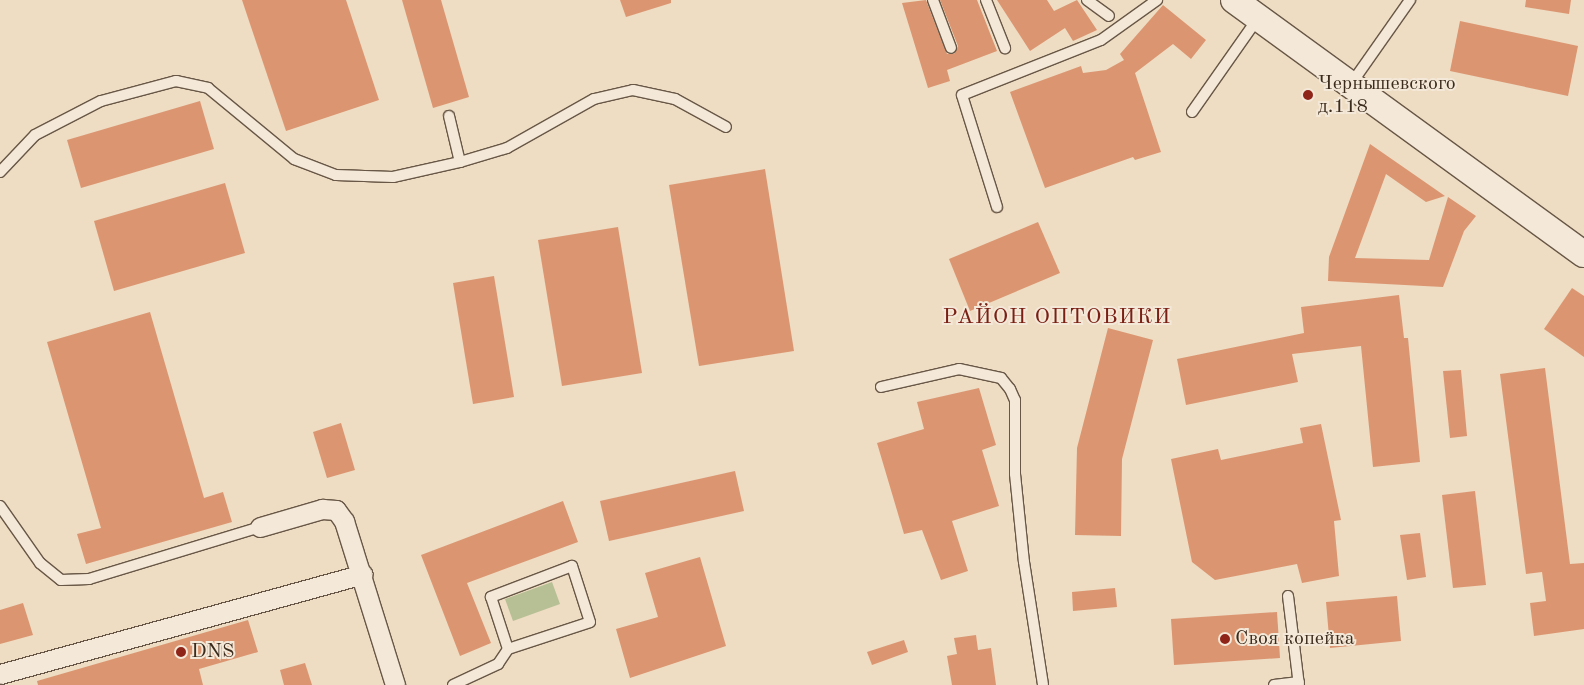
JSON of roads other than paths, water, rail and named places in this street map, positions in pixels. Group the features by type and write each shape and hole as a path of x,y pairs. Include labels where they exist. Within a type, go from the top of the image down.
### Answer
{"main road":[{"path":"1234,0 1584,254"}],"street":[{"path":"260,527 322,509 336,510 362,574 395,685"},
{"path":"0,674 362,574"}],"lane":[{"path":"933,0 951,48"},
{"path":"986,0 1005,48"},
{"path":"1087,0 1109,16"},
{"path":"997,206 962,95 1101,40 1157,0"},
{"path":"1351,85 1410,0"},
{"path":"1192,112 1258,18"},
{"path":"0,172 35,135 101,101 176,81 208,88 294,159 336,175 393,176 460,162 507,148 594,99 633,90 675,99 726,127"},
{"path":"449,116 460,162"},
{"path":"881,387 959,369 1001,378 1010,389 1015,400 1016,474 1024,562 1043,685"},
{"path":"0,506 40,563 61,580 89,579 260,527"},
{"path":"453,685 498,664 508,649 590,622 572,566 491,597 508,649"},
{"path":"1274,685 1299,683 1288,596"}],"place":[{"name":"Чернышевского д.118","path":"1308,95"},
{"name":"Своя копейка","path":"1225,639"},
{"name":"DNS","path":"181,652"}],"district":[{"name":"РАЙОН ОПТОВИКИ","path":"1057,318"}]}
